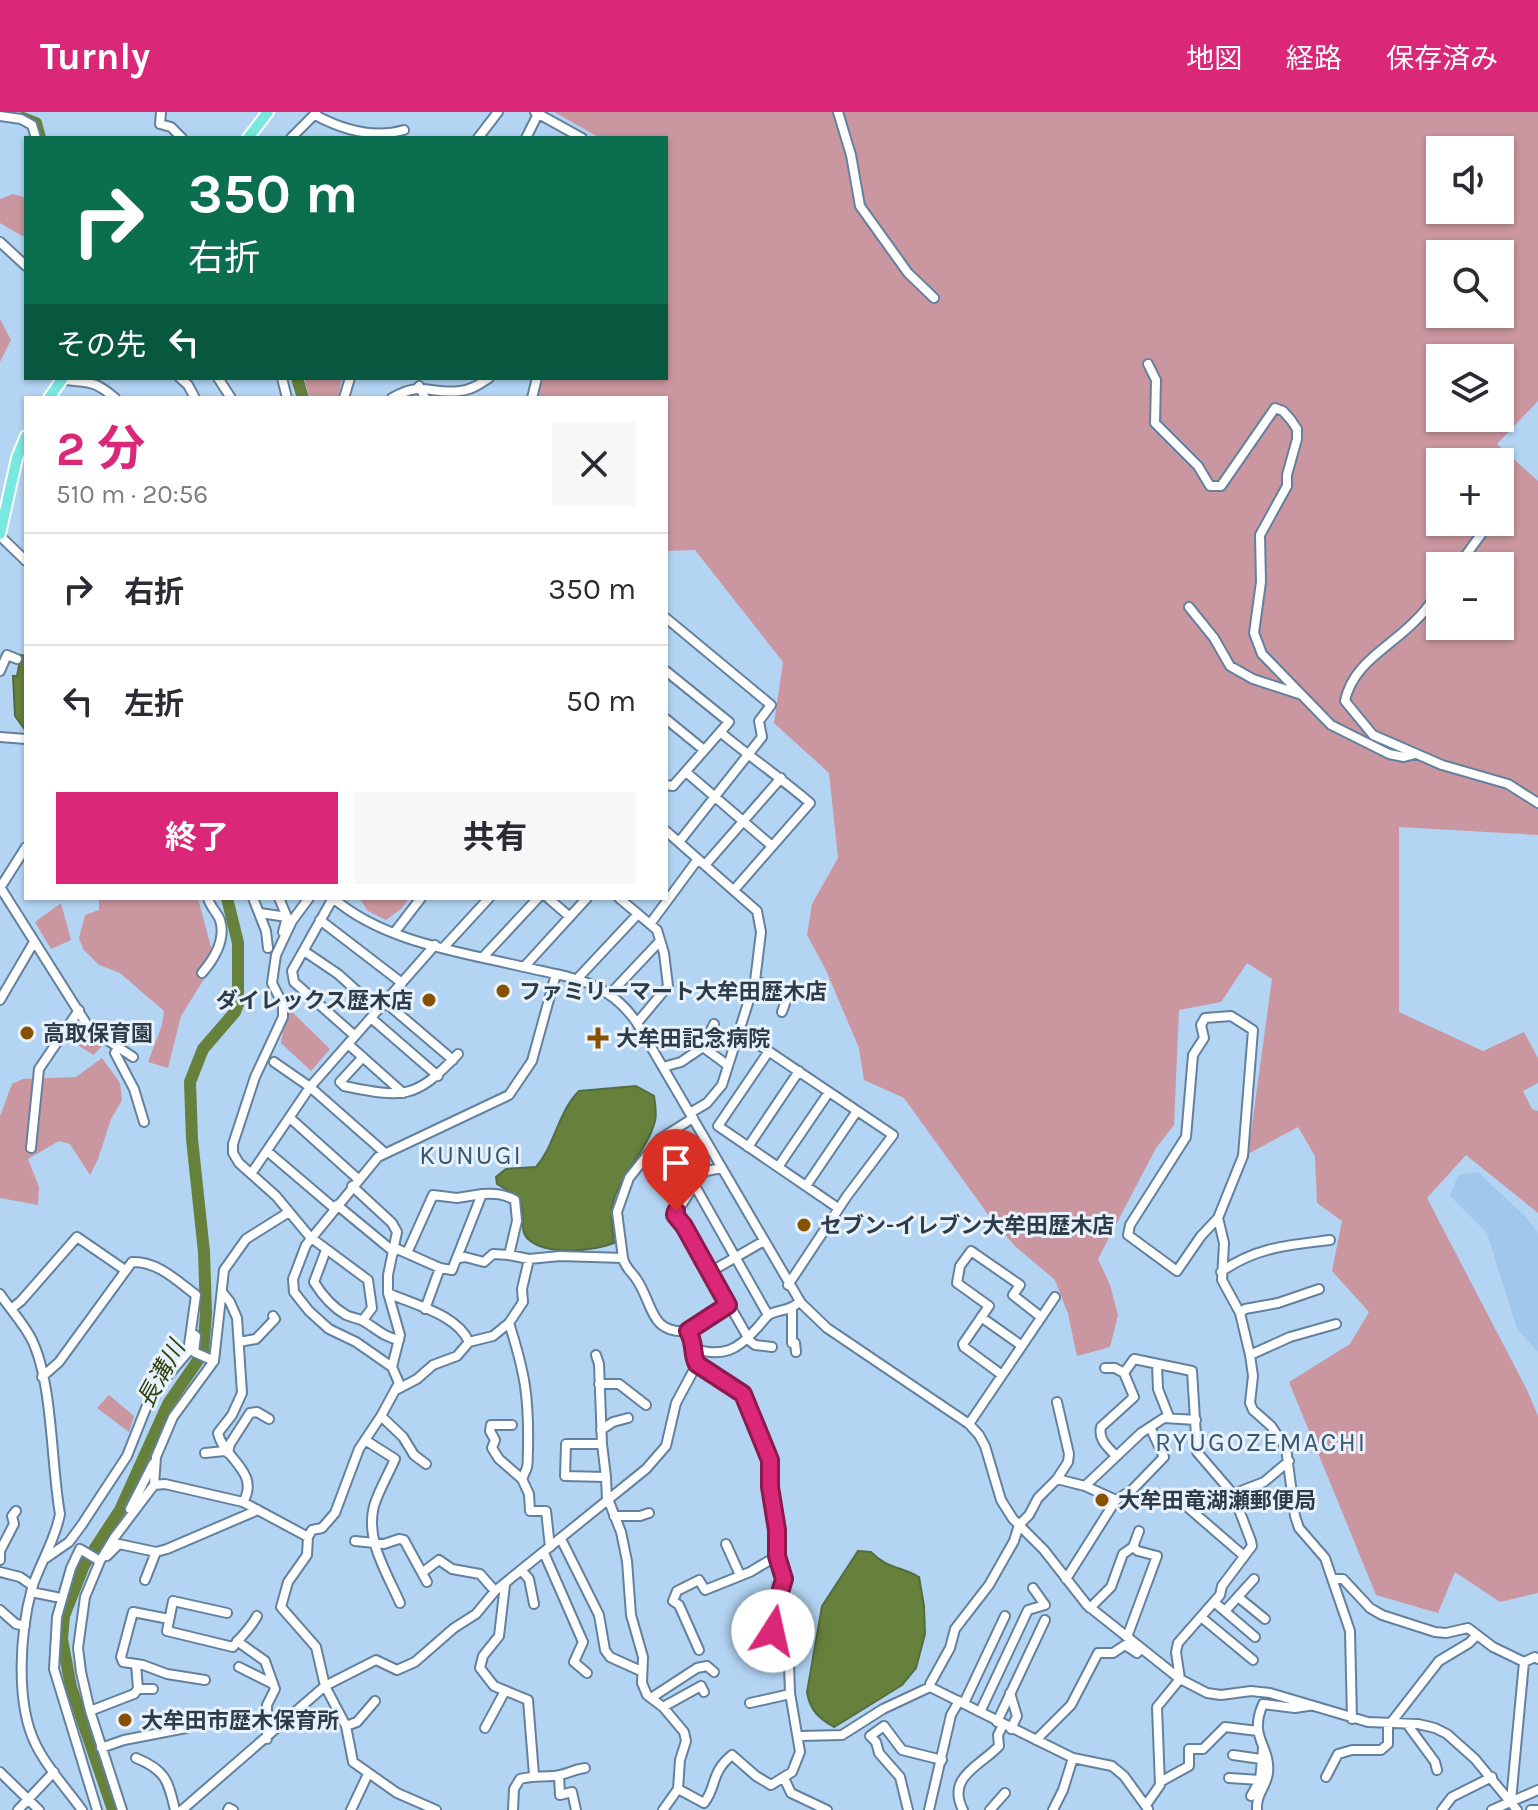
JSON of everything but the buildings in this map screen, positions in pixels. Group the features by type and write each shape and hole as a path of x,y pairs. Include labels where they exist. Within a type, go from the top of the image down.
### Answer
{"main road":[{"path":"250,136 268,112"},
{"path":"0,535 12,477 24,442"}],"street":[{"path":"161,112 160,124 171,127 180,136"},
{"path":"480,136 498,112"},
{"path":"838,112 851,155 860,206 908,273 934,298"},
{"path":"527,136 536,113 568,135"},
{"path":"293,136 316,114 334,125 375,135 404,130"},
{"path":"0,116 21,119 32,125 35,136"},
{"path":"0,242 24,264"},
{"path":"1148,364 1156,380 1155,423 1198,466 1210,486 1221,486 1275,408 1283,411 1297,429 1287,486 1260,535 1261,582 1254,633 1262,654 1331,725 1389,754 1404,757 1415,754"},
{"path":"74,380 100,385 113,396"},
{"path":"182,380 194,396"},
{"path":"396,396 419,386 460,391 486,380"},
{"path":"419,386 424,396"},
{"path":"0,476 12,477"},
{"path":"0,535 24,559"},
{"path":"1189,607 1214,638 1230,666 1253,679 1301,694"},
{"path":"1426,608 1418,619 1365,663 1348,684 1345,701 1373,735 1442,765 1508,784 1538,803"},
{"path":"668,620 771,705 759,721 762,737 679,842"},
{"path":"0,671 7,655 17,659"},
{"path":"668,673 729,722 673,786 668,785"},
{"path":"668,721 704,750"},
{"path":"720,732 810,803 734,890"},
{"path":"0,737 24,739"},
{"path":"686,772 772,846"},
{"path":"650,924 702,862 781,778"},
{"path":"668,834 757,911 761,932 755,981 740,1032 726,1064 722,1085 692,1116 660,1139 629,1178 617,1212 624,1265 637,1280 659,1324 667,1330 688,1331 728,1305"},
{"path":"24,850 0,887 89,1028 133,1057"},
{"path":"202,973 214,959 221,927 219,916 208,900"},
{"path":"254,900 268,948"},
{"path":"280,900 287,917 271,971 272,983 283,1005 283,1017 255,1077 233,1144 233,1153 310,1237 368,1280 372,1308 363,1320"},
{"path":"276,955 292,921 308,900"},
{"path":"332,900 292,971 294,982 355,1036"},
{"path":"336,900 353,913 394,933 578,978 622,1003 637,1023 799,1302 827,1328 969,1424 979,1435 1001,1500 1019,1525 1044,1550 1090,1608 1180,1679 1207,1693 1270,1693 1352,1719 1435,1728 1447,1734 1492,1777 1517,1810"},
{"path":"394,933 419,900"},
{"path":"251,1174 310,1087 402,983 487,900"},
{"path":"483,957 536,900"},
{"path":"550,900 570,917"},
{"path":"524,967 585,900"},
{"path":"621,900 657,930 668,986 637,1023"},
{"path":"260,913 287,917"},
{"path":"578,978 638,914"},
{"path":"320,920 402,983"},
{"path":"610,994 660,941"},
{"path":"0,1000 34,942"},
{"path":"304,951 338,974 378,1010"},
{"path":"436,1810 397,1793 353,1762 346,1726 325,1686 316,1647 281,1607 288,1582 307,1555 308,1537 312,1530 322,1528 335,1513 359,1449 399,1383 392,1367 356,1342 329,1329 309,1311 294,1292 293,1279 310,1237 378,1157 509,1095 532,1061 556,974"},
{"path":"755,981 789,992 782,1012"},
{"path":"363,1057 340,1082 344,1086 388,1095 420,1088 438,1076 456,1057 385,1002"},
{"path":"31,1148 39,1069 79,1010"},
{"path":"1218,1218 1201,1236 1177,1271 1128,1235 1130,1225 1186,1137 1193,1055 1204,1038 1201,1025 1205,1018 1231,1016 1253,1030 1243,1156 1218,1218 1224,1243 1222,1280 1240,1313 1250,1355 1253,1376 1250,1403 1286,1448 1299,1528 1325,1558 1350,1631 1352,1719"},
{"path":"371,1018 438,1076"},
{"path":"663,1067 681,1062 703,1047 714,1024"},
{"path":"740,1032 893,1135 838,1208 788,1285"},
{"path":"348,1044 403,1093"},
{"path":"703,1047 726,1064"},
{"path":"118,1048 115,1053 134,1089 144,1122"},
{"path":"769,1051 718,1126 838,1208"},
{"path":"274,1062 310,1087 385,1153"},
{"path":"748,1147 799,1071"},
{"path":"778,1167 829,1092"},
{"path":"806,1186 857,1111"},
{"path":"290,1118 355,1183 397,1232 388,1275 388,1293 399,1340 392,1367"},
{"path":"267,1151 395,1250 440,1268 452,1270 459,1258 457,1255 482,1194"},
{"path":"722,1168 706,1171 700,1176 689,1198 680,1205 675,1215 747,1338 755,1345 772,1347"},
{"path":"695,1186 768,1315"},
{"path":"407,1253 433,1195 457,1198 482,1194 505,1195 515,1200 517,1221 509,1255"},
{"path":"122,1810 90,1711 78,1648 85,1597 173,1417 212,1360 224,1270 246,1239 289,1212"},
{"path":"11,1309 77,1237 125,1270"},
{"path":"1221,1272 1245,1256 1273,1247 1330,1240"},
{"path":"710,1272 764,1241"},
{"path":"326,1250 314,1282 330,1303 347,1315 363,1320 383,1336 399,1340"},
{"path":"1002,1375 963,1344 989,1306 957,1283 960,1266 971,1251 1020,1285 1013,1295 1041,1317"},
{"path":"459,1258 484,1262 493,1254 529,1259 560,1256 623,1258"},
{"path":"394,1392 417,1379 433,1365 457,1356 469,1342 493,1336 509,1323 523,1302 522,1289 529,1259"},
{"path":"42,1377 59,1362 132,1262 146,1261 196,1295 188,1352 157,1388 127,1456 69,1542 45,1558"},
{"path":"425,1309 440,1268"},
{"path":"1240,1313 1319,1289"},
{"path":"222,1292 235,1310 242,1393 232,1415 218,1433 226,1452 241,1466 246,1478 248,1490 243,1502"},
{"path":"388,1293 450,1321 467,1336 469,1342"},
{"path":"0,1294 31,1338 42,1377 60,1514 57,1531 32,1589 25,1626 21,1665 28,1717 36,1747 82,1810"},
{"path":"969,1424 1055,1297"},
{"path":"694,1349 719,1354 728,1352 747,1338 768,1315 792,1309 799,1302"},
{"path":"792,1309 792,1343 795,1343 796,1352"},
{"path":"239,1342 256,1339 275,1319 273,1316"},
{"path":"981,1317 1022,1346"},
{"path":"509,1323 528,1398 530,1427 527,1453 530,1462 522,1479"},
{"path":"1250,1355 1290,1337 1336,1324"},
{"path":"182,1810 325,1686 376,1660 397,1670 406,1668 476,1614 495,1591 663,1453 676,1403 697,1364 694,1343 688,1331"},
{"path":"191,1332 196,1336 194,1352 212,1360"},
{"path":"596,1355 608,1499 627,1561 631,1615 643,1657 642,1683 651,1698 684,1732 686,1741 680,1760 678,1789 663,1810"},
{"path":"930,1687 1073,1758 1112,1766 1124,1776 1147,1807 1160,1782 1157,1707 1180,1679 1176,1652 1178,1643 1220,1595 1222,1586 1252,1546 1233,1494 1197,1452 1192,1371 1134,1359 1124,1373"},
{"path":"678,1789 704,1803 716,1773 732,1755 771,1785 792,1772 799,1760 800,1736 790,1694 789,1664 771,1623 784,1579 777,1556 770,1460 747,1399 697,1364"},
{"path":"1157,1364 1158,1389 1169,1417"},
{"path":"1105,1368 1115,1368 1124,1373 1134,1397 1101,1427 1102,1440 1116,1456"},
{"path":"599,1384 619,1384 646,1405"},
{"path":"930,1687 950,1648 955,1629 989,1585 1014,1541 1019,1525 1068,1462 1069,1454 1057,1402"},
{"path":"226,1452 250,1413 257,1412 269,1419"},
{"path":"381,1416 403,1437 414,1455 426,1464"},
{"path":"1085,1486 1150,1427 1169,1417 1196,1420"},
{"path":"601,1430 613,1422 628,1418"},
{"path":"512,1425 491,1425 490,1431 495,1440 492,1448 499,1459 522,1479 529,1494 530,1511 546,1511 547,1550 583,1642 574,1662 587,1673"},
{"path":"1066,1579 1116,1500 1132,1490 1164,1457 1150,1427"},
{"path":"365,1440 395,1459 371,1518 374,1543 400,1603"},
{"path":"602,1444 566,1444 565,1476 606,1477"},
{"path":"205,1453 226,1452"},
{"path":"114,1538 154,1485 156,1457"},
{"path":"1233,1494 1264,1482 1289,1461"},
{"path":"1057,1479 1085,1486 1116,1500"},
{"path":"154,1485 165,1484 243,1502 308,1537"},
{"path":"1177,1498 1244,1556"},
{"path":"100,1561 119,1544 156,1552 258,1510"},
{"path":"16,1511 12,1516 14,1524 0,1551 1,1574 20,1577 32,1589 56,1597"},
{"path":"614,1516 649,1513"},
{"path":"1090,1608 1111,1587 1123,1554 1133,1547 1139,1531"},
{"path":"561,1539 599,1615 605,1650 610,1657 641,1671"},
{"path":"355,1541 384,1544 404,1540 427,1582"},
{"path":"726,1544 740,1575"},
{"path":"1127,1637 1157,1556 1133,1547"},
{"path":"97,1810 54,1669 57,1617 71,1568 80,1549 100,1561"},
{"path":"145,1580 156,1552"},
{"path":"699,1650 679,1605 673,1601 677,1591 699,1580 705,1590 777,1556"},
{"path":"423,1572 439,1560 452,1569 480,1574 495,1591"},
{"path":"522,1571 529,1579 534,1604"},
{"path":"1225,1611 1254,1579"},
{"path":"1333,1579 1343,1579 1370,1608 1382,1615 1435,1632 1468,1628 1493,1647 1524,1662"},
{"path":"505,1585 499,1636 480,1663 485,1678 494,1686 528,1700 534,1775"},
{"path":"980,1712 1028,1610 1045,1605 1033,1588"},
{"path":"1238,1597 1265,1619"},
{"path":"227,1613 173,1601 167,1631 233,1647 252,1627 257,1616"},
{"path":"1214,1602 1255,1637"},
{"path":"0,1610 16,1624 25,1626"},
{"path":"169,1619 133,1612 121,1657 123,1662 205,1680"},
{"path":"741,1628 773,1616"},
{"path":"929,1810 951,1715 962,1702 1005,1616"},
{"path":"1201,1617 1253,1660"},
{"path":"963,1810 957,1792 968,1770 999,1746 998,1735 1010,1693 1045,1620"},
{"path":"1326,1777 1338,1754 1352,1750 1381,1750 1388,1744 1389,1724 1439,1661 1477,1635"},
{"path":"237,1641 265,1661 275,1689 270,1696 267,1739"},
{"path":"1036,1740 1071,1705 1098,1653 1113,1653 1125,1645 1137,1653 1141,1648"},
{"path":"1524,1662 1535,1657 1538,1659"},
{"path":"1511,1801 1524,1662"},
{"path":"90,1711 134,1694 138,1689 136,1664"},
{"path":"651,1698 697,1668 707,1666 714,1672"},
{"path":"239,1667 273,1684"},
{"path":"663,1707 701,1686 704,1692"},
{"path":"800,1736 842,1735 883,1709 930,1687"},
{"path":"138,1689 153,1689"},
{"path":"485,1728 505,1691"},
{"path":"1003,1725 1017,1716 1010,1693"},
{"path":"750,1703 790,1694"},
{"path":"346,1726 357,1722 375,1701"},
{"path":"1257,1810 1257,1798 1269,1771 1258,1739 1259,1712 1263,1704 1295,1708 1312,1705"},
{"path":"101,1748 124,1740 186,1728 190,1724 222,1715 234,1715 266,1724"},
{"path":"1407,1724 1435,1762 1437,1770"},
{"path":"908,1810 900,1777 879,1753 876,1742 870,1736 884,1726 902,1750 942,1760"},
{"path":"1160,1782 1189,1766 1189,1749 1203,1749 1225,1727 1258,1731"},
{"path":"1251,1796 1260,1780 1263,1748"},
{"path":"1233,1755 1261,1759"},
{"path":"136,1758 154,1765 168,1780 175,1810"},
{"path":"1053,1810 1073,1758"},
{"path":"513,1810 517,1782 534,1775 559,1775 585,1768"},
{"path":"0,1772 39,1810"},
{"path":"18,1810 54,1772"},
{"path":"351,1810 368,1774"},
{"path":"559,1775 560,1795 572,1792 576,1810"},
{"path":"1442,1810 1452,1797 1492,1777"},
{"path":"784,1778 791,1793 827,1810"},
{"path":"1229,1778 1260,1780"},
{"path":"1492,1810 1538,1790"},
{"path":"993,1809 1005,1793"},
{"path":"1531,1810 1538,1810"}],"shaded area":[{"path":"554,112 1538,112 1538,401 1514,426 1514,344 1426,344 1426,432 1508,432 1497,444 1501,448 1426,448 1426,536 1514,536 1514,459 1538,481 1538,835 1399,827 1399,1012 1483,1051 1524,1032 1538,1058 1538,1083 1523,1091 1532,1109 1538,1111 1538,1213 1466,1155 1427,1198 1538,1416 1538,1593 1500,1602 1455,1572 1438,1613 1376,1595 1289,1382 1350,1344 1369,1312 1332,1271 1342,1221 1317,1203 1315,1156 1298,1127 1248,1154 1272,979 1247,963 1221,1002 1179,1010 1174,1125 1156,1148 1098,1259 1110,1285 1118,1315 1110,1347 1077,1356 1068,1314 1055,1280 1016,1247 992,1220 904,1098 864,1080 859,1048 825,968 807,935 812,904 838,858 829,773 774,723 783,662 695,550 668,551 668,396 538,396 542,380 668,380 668,136 596,136"},
{"path":"13,194 24,197 24,236 0,223 0,199"},
{"path":"0,319 11,340 0,362"},
{"path":"305,380 342,380 338,396 309,396"},
{"path":"21,655 24,656 24,728 15,716 13,676 17,676"},
{"path":"99,900 199,900 213,955 204,979 181,1016 168,1068 148,1062 164,1011 120,973 99,965 83,949 79,938 85,915 99,910"},
{"path":"360,900 408,900 386,920 368,911"},
{"path":"61,903 71,940 51,949 35,922"},
{"path":"287,1007 330,1049 311,1071 281,1043"},
{"path":"78,1019 104,1043 94,1055 67,1039"},
{"path":"102,1058 120,1083 122,1100 111,1119 90,1175 70,1144 59,1141 28,1159 39,1187 38,1205 0,1198 0,1116 12,1084 23,1079 76,1077"},
{"path":"636,1086 654,1096 656,1118 647,1141 614,1199 614,1243 594,1248 558,1250 528,1239 523,1230 521,1202 497,1184 496,1177 506,1169 536,1167 566,1109 579,1091"},
{"path":"1478,1172 1526,1217 1538,1233 1538,1352 1517,1329 1487,1233 1450,1196 1458,1175"},
{"path":"109,1395 134,1416 129,1432 97,1408"},
{"path":"858,1551 871,1552 888,1564 919,1577 925,1634 916,1668 902,1685 834,1727 816,1713 807,1692 822,1606"}],"waterway":[{"name":"長溝川","path":"23,118 36,123 39,136"},
{"name":"長溝川","path":"298,380 302,396"},
{"name":"長溝川","path":"113,1810 71,1687 62,1639 64,1616 84,1565 120,1510 168,1404 203,1353 206,1313 204,1252 192,1139 190,1082 203,1049 235,1012 238,1004 238,943 227,900"}],"place":[{"name":"ファミリーマート大牟田歴木店","path":"503,991"},
{"name":"ダイレックス歴木店","path":"429,1000"},
{"name":"高取保育園","path":"27,1033"},
{"name":"大牟田記念病院","path":"598,1038"},
{"name":"セブン-イレブン大牟田歴木店","path":"804,1225"},
{"name":"大牟田竜湖瀬郵便局","path":"1102,1500"},
{"name":"大牟田市歴木保育所","path":"125,1720"}],"district":[{"name":"KUNUGI","path":"471,1155"},
{"name":"RYUGOZEMACHI","path":"1261,1442"}],"route":[{"path":"676,1211 675,1215 728,1305 688,1331 694,1343 694,1359 747,1399 770,1460 777,1556 784,1579 771,1623 773,1631"}]}
